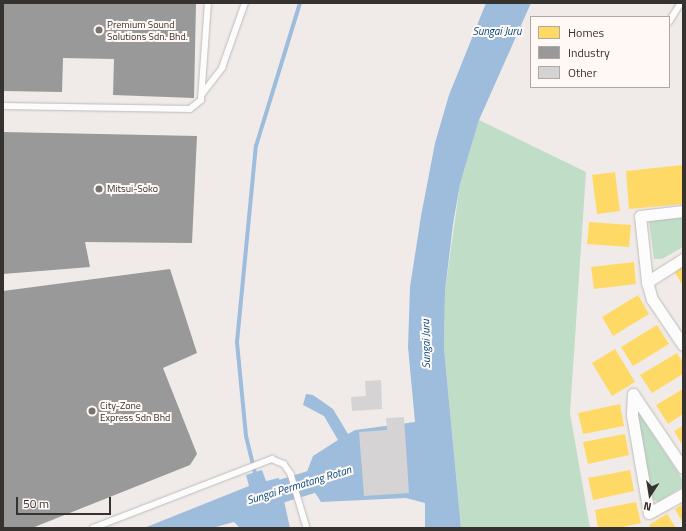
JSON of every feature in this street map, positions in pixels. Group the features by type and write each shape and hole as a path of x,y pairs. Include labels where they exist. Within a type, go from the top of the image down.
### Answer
{"street":[{"path":"683,211 640,216 647,282 652,299 683,345"},
{"path":"647,282 683,259"},
{"path":"683,468 633,394 632,415 649,513 683,494"}],"lane":[{"path":"3,106 190,109 201,100 208,3"},
{"path":"202,94 222,68 245,3"},
{"path":"670,20 681,3"},
{"path":"93,528 243,468 272,459 284,464 291,474 298,502 307,528"}],"green space":[{"path":"479,120 586,172 570,413 590,528 461,528 444,348 445,291 460,184"},
{"path":"683,216 683,247 662,259 654,259 649,222 652,219"},
{"path":"637,410 683,480 682,487 658,502 652,499"}],"water":[{"name":"Sungai Juru","path":"486,3 531,3 479,120 460,184 453,224 445,291 444,348 461,528 425,528 425,503 406,498 321,502 305,477 313,456 338,440 324,416 303,405 306,394 313,395 333,409 348,434 355,430 415,422 408,347 410,287 421,216 435,143 449,95"},
{"path":"262,470 266,481 279,478 290,528 240,528 234,522 212,528 144,528 249,486 246,475"}],"building: Homes":[{"path":"683,165 683,204 629,209 626,171"},
{"path":"615,172 620,211 597,214 592,175"},
{"path":"589,222 631,225 629,247 587,244"},
{"path":"634,262 636,284 594,289 591,267"},
{"path":"683,264 683,286 673,269"},
{"path":"638,295 649,314 613,336 602,317"},
{"path":"657,325 669,344 633,366 621,347"},
{"path":"615,349 635,382 612,396 592,363"},
{"path":"677,353 683,363 683,374 652,393 640,375"},
{"path":"683,389 683,414 668,424 656,405"},
{"path":"620,404 624,426 583,434 578,413"},
{"path":"683,426 683,446 674,431"},
{"path":"625,434 629,455 588,464 583,442"},
{"path":"630,470 634,491 593,500 588,478"},
{"path":"636,502 641,523 618,528 598,528 595,510"},
{"path":"683,504 683,523 675,509"},
{"path":"667,514 676,528 651,528 649,525"}],"building: Industry":[{"name":"Premium Sound Solutions Sdn. Bhd.","path":"3,3 196,3 194,98 113,95 114,59 63,58 62,92 3,91"},
{"name":"Mitsui-Soko","path":"3,132 197,136 192,243 85,242 90,267 3,274"},
{"name":"City-Zone Express Sdn Bhd","path":"170,269 197,353 163,368 197,454 190,465 32,528 3,528 3,291"}],"building: Other":[{"path":"381,380 382,409 352,411 351,397 366,396 365,381"},
{"path":"404,417 409,493 364,496 359,432 387,430 386,418"}],"waterway":[{"path":"256,477 246,436 237,342 256,146 300,3"},
{"name":"Sungai Permatang Rotan","path":"251,500 338,473"}],"place":[{"name":"Premium Sound Solutions Sdn. Bhd.","path":"99,30"},
{"name":"Mitsui-Soko","path":"99,189"},
{"name":"City-Zone Express Sdn Bhd","path":"92,411"}]}
